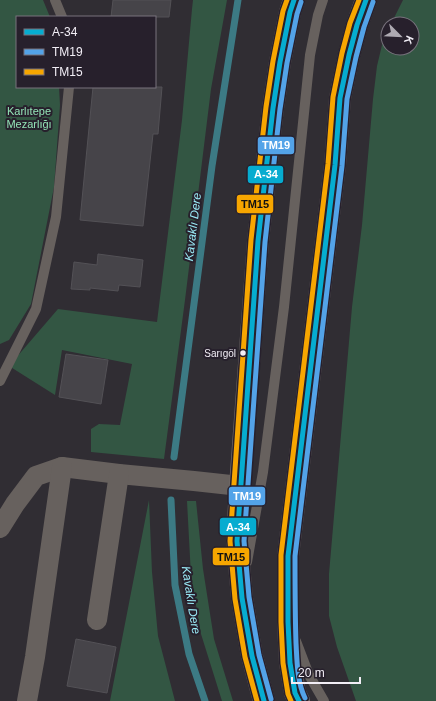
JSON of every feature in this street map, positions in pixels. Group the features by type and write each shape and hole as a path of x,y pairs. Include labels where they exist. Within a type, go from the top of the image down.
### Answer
{"main road":[{"path":"280,62 284,0"},
{"path":"264,701 252,656 242,598 237,541 258,240 273,108 280,62 290,12 294,0"},
{"path":"299,701 295,693 290,663 288,622 288,556 335,165 340,98 356,25 366,0"}],"street":[{"path":"0,528 15,504 36,476 62,467 240,486"},
{"path":"27,701 35,656 62,467"},
{"path":"97,620 119,474"}],"lane":[{"path":"56,0 62,16"},
{"path":"242,598 245,569 263,472 284,307 310,55 318,15 323,0"},
{"path":"0,381 36,308 56,217 69,88"},
{"path":"288,622 309,675 324,701"}],"green space":[{"name":"Karlıtepe Mezarlığı","path":"0,0 43,0 50,16 16,16 16,88 59,88 60,105 54,187 31,304 9,340 0,344"},
{"path":"193,0 227,0 211,89 164,459 91,452 91,429 99,424 120,425 132,364 62,350 55,395 9,366 58,309 157,322 182,120"},
{"path":"403,0 436,0 436,701 356,701 337,647 329,616 329,574 352,307 362,225 377,66 380,53 380,56 420,56 420,16 395,16"},
{"path":"149,500 152,572 158,636 175,701 110,701"},
{"path":"187,501 196,501 203,569 214,639 233,701 222,701 201,634 191,576"}],"building":[{"path":"113,0 171,0 169,17 111,16"},
{"path":"162,87 158,134 153,134 143,226 80,220 93,88"},
{"path":"98,254 143,260 140,287 119,285 118,291 90,288 90,290 71,289 74,262 97,265"},
{"path":"66,354 108,360 101,404 59,397"},
{"path":"76,639 116,647 107,693 67,686"}],"waterway":[{"name":"Kavaklı Dere","path":"174,457 212,166 238,0"},
{"name":"Kavaklı Dere","path":"171,500 175,585 189,654 205,701"}],"transit line":[{"name":"TM15","path":"257,701 245,657 235,599 230,541 251,240 266,107 273,61 283,11 287,0"},
{"name":"A-34","path":"264,701 252,656 242,598 237,541 258,241 273,108 280,62 290,12 294,0"},
{"name":"TM15","path":"291,701 288,694 283,663 281,622 281,555 328,164 333,97 350,23 359,0"},
{"name":"A-34","path":"299,701 295,693 290,663 288,622 288,556 335,165 340,98 349,55 357,25 366,0"},
{"name":"TM19","path":"271,699 259,655 249,597 244,541 265,242 280,109 287,63 297,14 301,2"},
{"name":"TM19","path":"305,698 300,685 297,664 295,621 295,556 342,166 347,99 364,27 373,2"}],"place":[{"name":"Sarıgöl","path":"243,353"}]}
